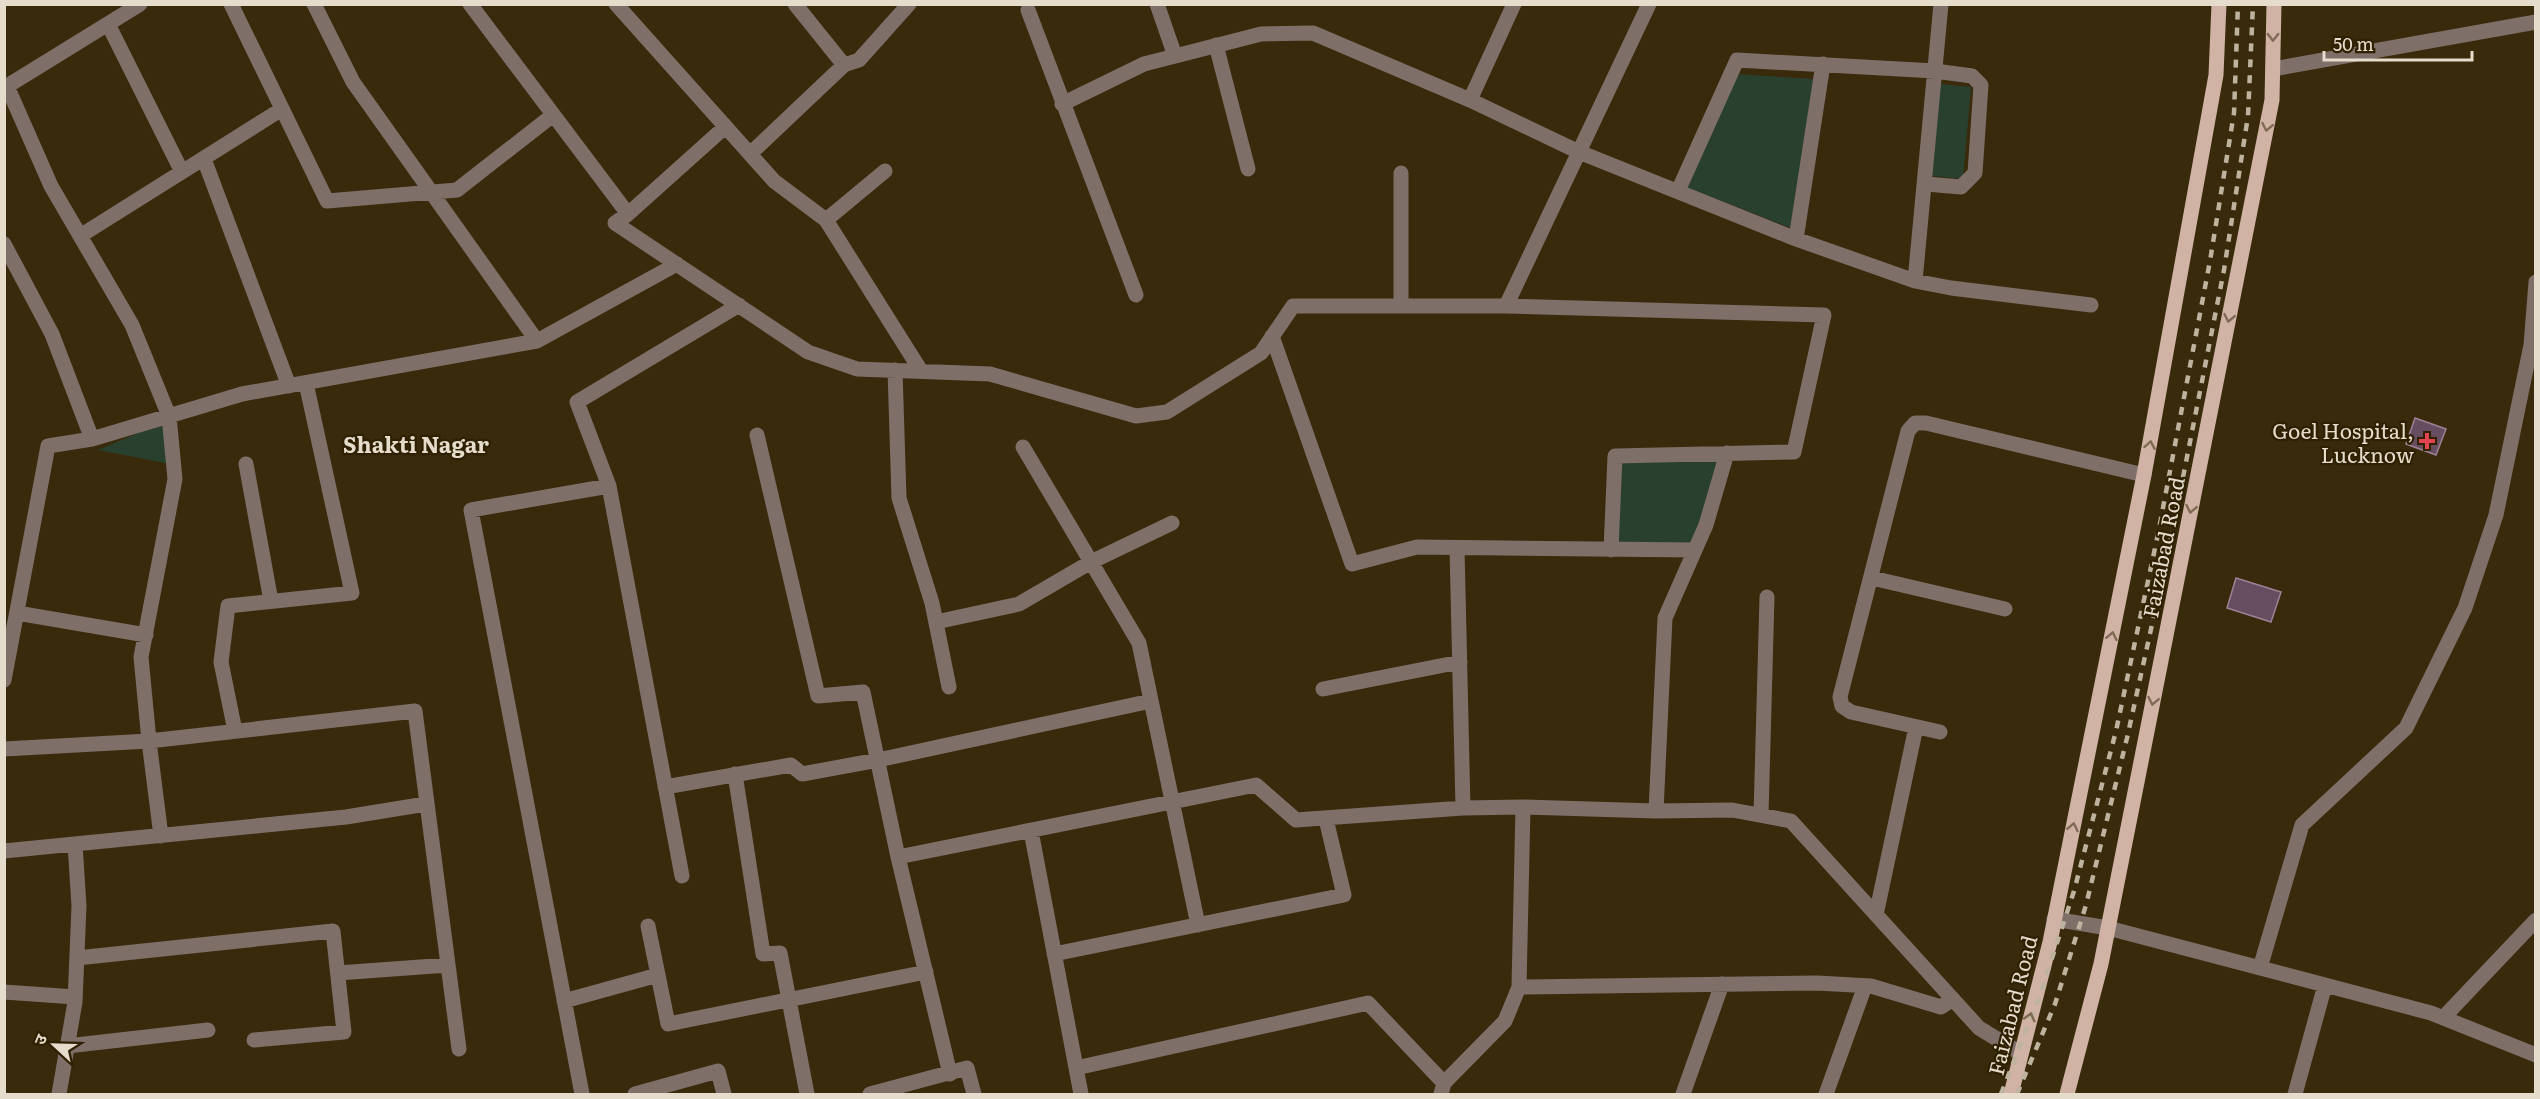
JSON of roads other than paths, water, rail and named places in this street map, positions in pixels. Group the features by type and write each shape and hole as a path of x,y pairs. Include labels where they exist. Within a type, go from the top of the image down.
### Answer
{"main road":[{"name":"Faizabad Road","path":"2011,1095 2054,919 2144,476 2216,75 2219,4"},
{"name":"Faizabad Road","path":"2067,1095 2108,928 2272,100 2274,4"}],"street":[{"path":"140,4 6,87 51,186 132,325 169,416 176,479 141,657 148,741 161,836"},
{"path":"231,4 327,201 457,190 553,115"},
{"path":"314,4 353,82 537,341"},
{"path":"470,4 628,214"},
{"path":"616,4 774,181 826,220 921,371"},
{"path":"795,4 844,65"},
{"path":"750,154 844,65 859,60 909,4"},
{"path":"1157,4 1175,56"},
{"path":"1470,100 1514,4"},
{"path":"1506,306 1648,4"},
{"path":"1916,281 1941,4"},
{"path":"1028,10 1136,295"},
{"path":"2273,69 2535,22"},
{"path":"108,24 182,172"},
{"path":"1062,104 1144,64 1261,34 1313,33 1470,100 1579,152 1796,239 1916,281 1951,288 2091,305"},
{"path":"1216,45 1248,169"},
{"path":"1678,191 1737,60 1935,71 1971,76 1981,85 1975,173 1961,187 1926,184"},
{"path":"1796,239 1823,64"},
{"path":"80,236 282,109"},
{"path":"725,127 615,223 808,352 857,369 990,374 1136,416 1167,412 1261,353 1293,306 1506,306 1824,315 1794,452 1615,456 1611,550"},
{"path":"204,159 289,386"},
{"path":"826,220 885,171"},
{"path":"1401,173 1401,306"},
{"path":"4,244 52,334 92,439"},
{"path":"4,680 48,446 92,439 242,394 537,341 677,264"},
{"path":"2260,968 2302,825 2406,728 2466,608 2496,515 2530,345 2535,282"},
{"path":"681,876 609,486 577,402 739,305"},
{"path":"1272,336 1352,564 1417,547 1694,550"},
{"path":"895,370 899,498 936,622 949,687"},
{"path":"235,731 222,662 228,606 352,592 306,383"},
{"path":"1941,732 1851,712 1842,706 1840,697 1908,431 1915,423 1926,423 2144,476"},
{"path":"757,435 818,696 863,692 898,857 950,1074"},
{"path":"1023,447 1139,643 1198,925"},
{"path":"1656,811 1665,618 1706,525 1727,453"},
{"path":"246,464 271,601"},
{"path":"582,1095 471,510 609,486"},
{"path":"936,622 1019,604 1091,562 1172,523"},
{"path":"1457,548 1463,808"},
{"path":"1872,578 2005,609"},
{"path":"1761,815 1767,597"},
{"path":"17,613 146,635"},
{"path":"1323,689 1460,662"},
{"path":"665,787 791,765 802,774 878,760 1151,701"},
{"path":"4,749 148,741 414,711 459,1049"},
{"path":"1876,915 1916,727"},
{"path":"735,774 763,954 780,953 807,1095"},
{"path":"898,857 1256,785 1296,820 1463,808 1522,807 1656,811 1732,810 1761,815 1791,821 1979,1028 2020,1053"},
{"path":"4,851 346,817 426,804"},
{"path":"1076,1068 1368,1003 1443,1089 1504,1020 1519,987 1522,807"},
{"path":"1054,954 1344,895 1326,819"},
{"path":"1031,831 1082,1095"},
{"path":"59,1095 75,998 79,906 75,844"},
{"path":"2054,919 2108,928 2443,1018 2535,1055"},
{"path":"2443,1018 2535,920"},
{"path":"648,926 668,1024 926,972"},
{"path":"77,958 333,931 344,1032 254,1040"},
{"path":"338,973 448,965"},
{"path":"564,1001 658,975"},
{"path":"1519,987 1817,983 1865,986 1941,1007 1953,999"},
{"path":"1683,1095 1722,984"},
{"path":"2295,1095 2325,985"},
{"path":"1826,1095 1865,986"},
{"path":"4,992 75,998"},
{"path":"67,1046 208,1030"},
{"path":"870,1095 967,1068 974,1095"},
{"path":"635,1095 718,1071 724,1095"}],"railway":[{"path":"2001,1094 2039,998 2074,891 2116,731 2158,534 2210,261 2234,113 2238,4"},
{"path":"2017,1094 2055,1004 2086,905 2127,738 2170,543 2224,270 2248,116 2253,4"}],"place":[{"name":"Goel Hospital, Lucknow","path":"2427,441"}],"district":[{"name":"Shakti Nagar","path":"416,443"}]}
